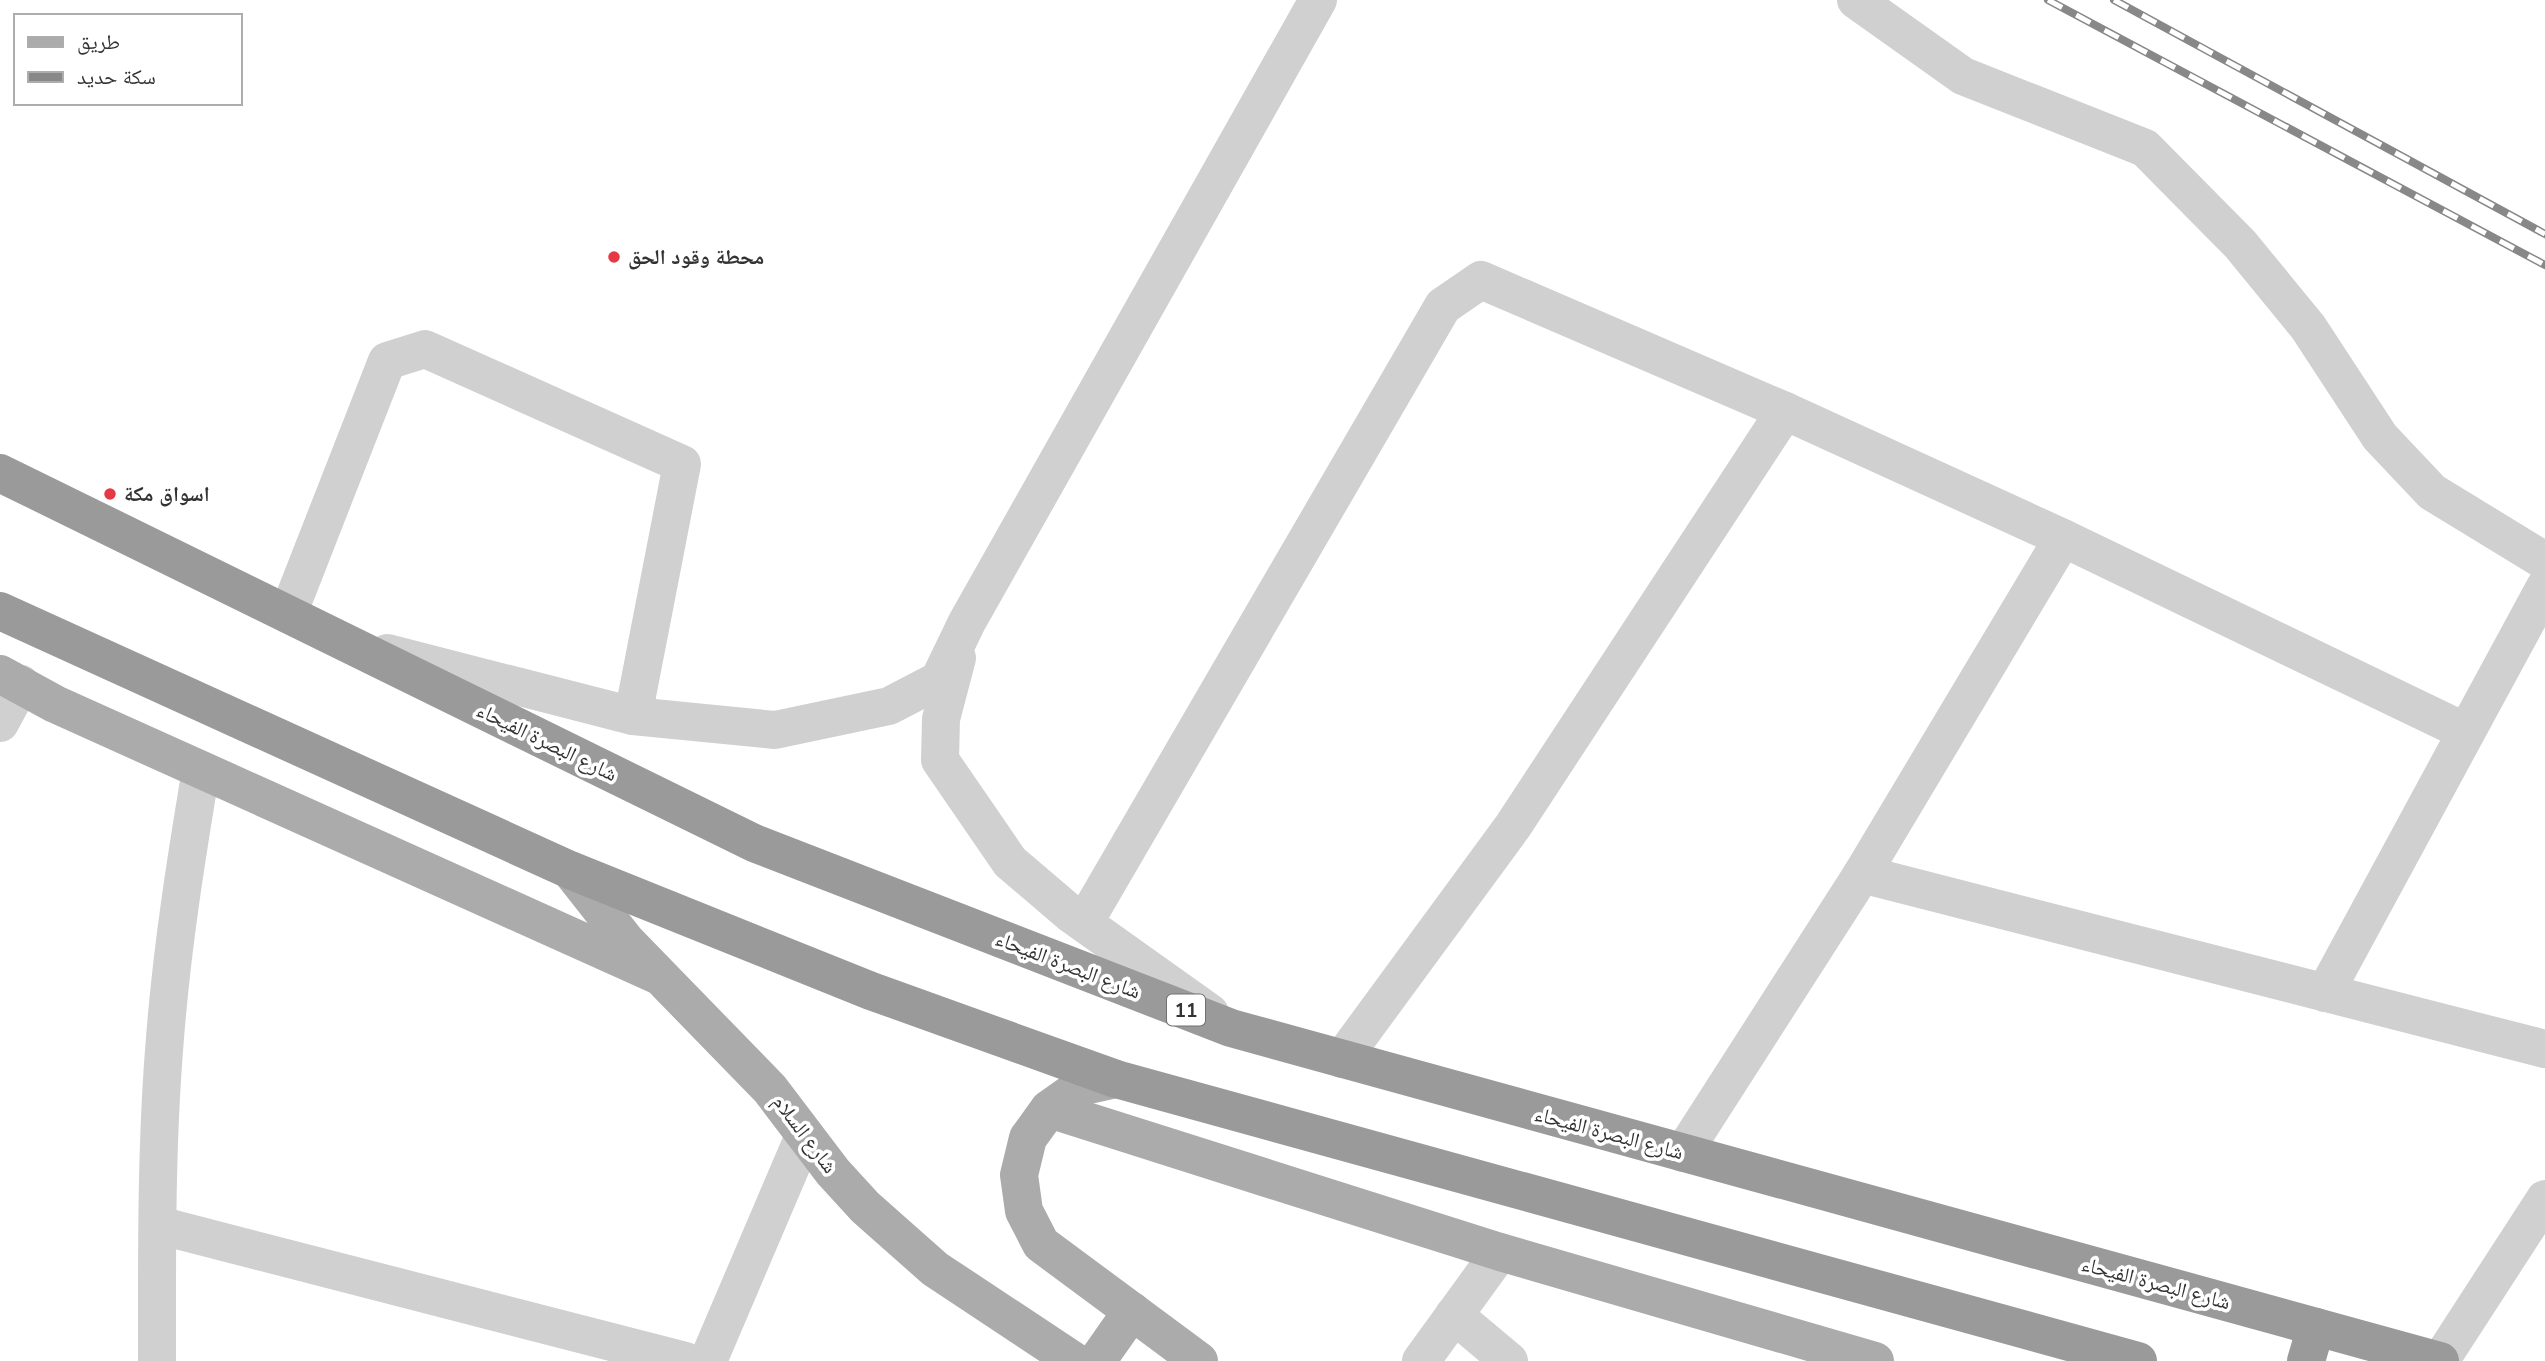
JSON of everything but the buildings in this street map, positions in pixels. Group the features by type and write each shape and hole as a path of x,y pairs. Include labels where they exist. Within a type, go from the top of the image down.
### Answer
{"highway":[{"name":"شارع البصرة الفيحاء","path":"0,472 754,844 1231,1028 1683,1153 2311,1344 2440,1361"},
{"path":"0,611 570,870 871,991 1116,1079 2138,1361"}],"main road":[{"path":"10,679 55,704 657,975"},
{"name":"شارع السلام","path":"570,870 657,975 747,1063 804,1136 865,1207 935,1269 1074,1361"},
{"path":"1116,1079 1080,1087 1049,1108 1028,1138 1019,1175 1024,1212 1041,1244 1199,1361"},
{"path":"1049,1108 1500,1252 1875,1361"},
{"path":"1097,1361 1132,1311"}],"street":[{"path":"347,643 633,716 775,730 889,706 939,680 967,622 1318,0"},
{"path":"1856,0 1963,76 2145,148 2240,244 2308,327 2379,437 2432,492 2545,561"},
{"path":"1084,923 1443,306 1481,280 1785,411 2063,538 2466,732"},
{"path":"288,614 387,361 425,349 682,464 633,716"},
{"path":"1342,1059 1513,826 1785,411"},
{"path":"1683,1153 1863,873 2063,538"},
{"path":"2325,993 2545,587"},
{"path":"967,622 941,719 940,760 1010,862 1084,923 1231,1028"},
{"path":"0,723 10,679"},
{"path":"156,1361 164,1040 173,949 201,770"},
{"path":"1863,873 2545,1049"},
{"path":"708,1361 804,1136"},
{"path":"2440,1361 2545,1199"},
{"path":"158,1225 685,1361"},
{"path":"1421,1361 1500,1252"},
{"path":"1454,1315 1508,1361"}],"railway":[{"path":"2048,0 2545,265"},
{"path":"2114,0 2545,234"}],"place":[{"name":"محطة وقود الحق","path":"614,257"},
{"name":"اسواق مكة","path":"110,494"}]}
